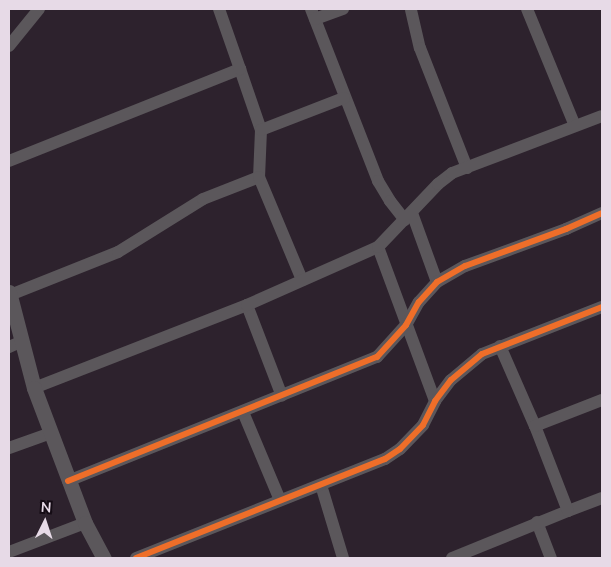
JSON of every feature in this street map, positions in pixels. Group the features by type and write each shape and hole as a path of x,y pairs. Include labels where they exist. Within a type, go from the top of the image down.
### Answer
{"street":[{"path":"9,46 39,9"},
{"path":"219,9 261,130 260,177 302,280"},
{"path":"343,9 313,14 344,98 378,181 390,201 408,216 437,282"},
{"path":"412,9 420,48 467,168"},
{"path":"527,9 575,126"},
{"path":"9,161 240,70"},
{"path":"261,130 344,98"},
{"path":"34,388 247,305 378,247 438,184 452,173 602,116"},
{"path":"104,558 85,523 34,388 15,344 9,293 118,252 203,199 260,177"},
{"path":"68,481 377,357 406,325 419,302 437,282 465,266 566,229 602,213"},
{"path":"378,247 435,401"},
{"path":"247,305 282,396"},
{"path":"136,558 386,459 400,449 423,425 435,401 451,380 482,354 602,307"},
{"path":"500,346 535,426 568,511"},
{"path":"535,426 602,400"},
{"path":"243,412 280,500"},
{"path":"9,448 51,433"},
{"path":"321,485 343,558"},
{"path":"452,558 537,522 602,498"},
{"path":"537,522 551,558"},
{"path":"9,552 85,523"}],"cycle path":[{"path":"68,481 377,357 406,325 419,302 437,282 465,266 566,229 602,213"},
{"path":"136,558 385,459 400,449 423,425 435,401 451,380 482,354 602,307"}]}
